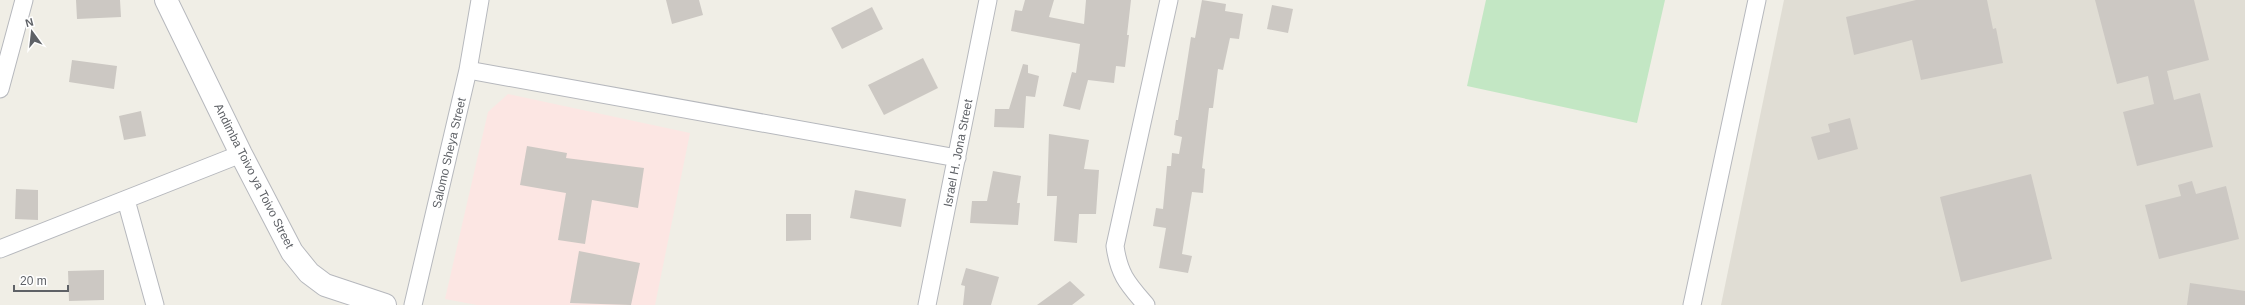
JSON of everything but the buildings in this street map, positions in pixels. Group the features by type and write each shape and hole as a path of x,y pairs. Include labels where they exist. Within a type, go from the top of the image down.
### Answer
{"street":[{"path":"0,89 24,0"},
{"name":"Andimba Toivo ya Toivo Street","path":"166,0 241,154 292,252 309,273 325,285 386,305"},
{"name":"Salomo Sheya Street","path":"413,305 468,70 480,0"},
{"name":"Israel H. Jona Street","path":"927,305 988,0"},
{"path":"1146,305 1128,284 1118,265 1115,246 1169,0"},
{"path":"1692,305 1757,0"},
{"path":"468,70 957,158"},
{"path":"0,249 241,154"},
{"path":"126,200 155,305"}],"shaded area":[{"path":"1784,0 2245,0 2245,305 1721,305"},
{"path":"508,94 690,133 655,305 477,305 445,299 488,112"}],"green space":[{"path":"1486,0 1665,0 1637,123 1467,86"}]}
